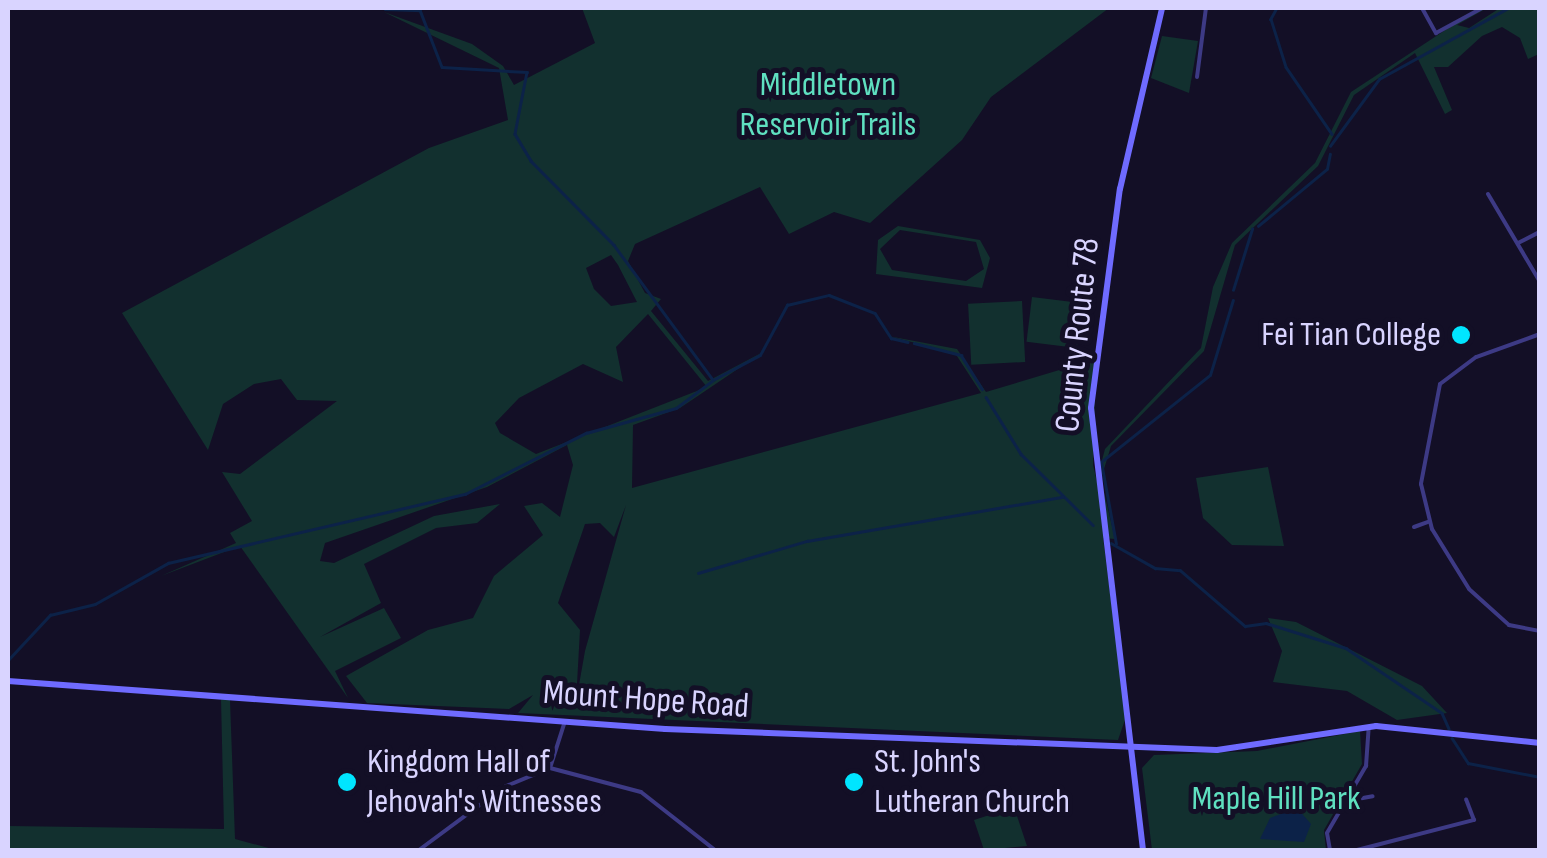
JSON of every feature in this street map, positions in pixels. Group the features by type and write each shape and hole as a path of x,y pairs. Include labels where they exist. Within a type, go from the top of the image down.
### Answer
{"street":[{"name":"County Route 78","path":"1143,850 1091,408 1122,175 1162,8"},
{"path":"1197,77 1206,8"},
{"path":"1422,8 1436,34 1482,8"},
{"path":"1488,194 1540,282"},
{"path":"1518,242 1540,232"},
{"path":"1540,334 1462,365 1436,390 1422,471 1428,522 1486,608 1540,630"},
{"path":"1414,527 1428,522"},
{"name":"Mount Hope Road","path":"8,682 565,721 1133,747 1282,742 1369,727 1540,743"},
{"path":"550,768 565,721"},
{"path":"1330,850 1327,833 1366,766 1369,727"},
{"path":"420,850 504,786 550,768 641,792 716,850"},
{"path":"1346,801 1373,796"},
{"path":"1357,850 1474,820 1466,799"}],"green space":[{"name":"Middletown Reservoir Trails","path":"582,8 1109,8 991,97 962,140 870,223 834,212 789,234 760,187 635,244 628,261 645,293 661,299 651,311 708,381 763,352 680,408 633,425 632,488 981,393 955,353 888,336 957,349 986,392 1096,359 1093,465 1110,536 1097,479 1105,449 1201,348 1213,287 1232,243 1315,163 1351,92 1479,8 1487,8 1457,25 1469,28 1500,8 1539,8 1539,54 1528,59 1520,38 1502,27 1482,36 1448,67 1434,67 1452,110 1445,114 1415,53 1354,95 1318,166 1235,245 1204,351 1111,446 1101,479 1115,539 1103,538 1126,717 1118,740 518,713 533,695 509,709 367,703 346,676 428,630 473,618 494,576 543,535 524,506 542,503 560,517 573,465 567,445 487,487 325,543 320,561 334,563 434,516 500,504 477,523 436,528 364,564 381,603 320,637 384,608 401,638 335,671 348,698 240,546 161,576 236,543 230,533 252,521 222,472 240,474 337,401 297,400 281,379 254,384 223,404 208,450 122,313 429,148 508,120 499,68 384,12 472,44 503,66 514,85 595,43","holes":["611,255 618,265 637,302 611,306 594,289 586,268","648,314 707,387 536,454 500,433 495,423 519,398 583,364 623,382 616,347","626,505 585,651 576,702 580,630 558,603 585,524 600,523 614,537"]},
{"path":"1162,36 1198,41 1189,93 1151,78"},
{"path":"898,226 980,240 990,258 982,288 876,274 878,240","holes":["900,230 976,242 984,269 966,281 892,270 880,249"]},
{"path":"1032,297 1083,303 1077,348 1027,342"},
{"path":"1022,301 1025,362 971,365 968,304"},
{"path":"1268,467 1284,546 1232,545 1203,518 1196,478"},
{"path":"1268,618 1296,622 1422,686 1447,713 1397,720 1347,691 1273,682 1282,651"},
{"path":"221,699 230,700 235,839 276,850 8,850 8,826 224,829"},
{"name":"Maple Hill Park","path":"1360,731 1362,764 1324,830 1326,850 1152,850 1142,768 1154,755 1257,751"},
{"path":"1014,807 1027,846 984,850 974,820"}],"water":[{"path":"1297,808 1311,824 1304,842 1260,839 1270,818"}],"waterway":[{"path":"1277,8 1271,19 1286,67 1332,134"},
{"path":"1330,146 1379,79 1508,8"},
{"path":"385,9 420,10 442,67 527,72 515,134 531,161 614,245 713,380 760,355 787,305 829,295 875,313 891,338 908,342"},
{"path":"1258,226 1327,169 1330,154"},
{"path":"1233,290 1252,229"},
{"path":"1116,544 1101,462 1210,375 1233,300"},
{"path":"914,343 961,355 982,389"},
{"path":"8,660 50,615 95,604 168,563 465,494 586,433 676,408 712,381"},
{"path":"986,397 1021,454 1093,525"},
{"path":"698,573 807,541 1062,497"},
{"path":"1111,543 1155,568 1180,570 1245,626 1266,623 1346,648 1442,713 1449,729"},
{"path":"1452,738 1468,763 1540,777"}],"place":[{"name":"Fei Tian College","path":"1461,335"},
{"name":"Kingdom Hall of Jehovah's Witnesses","path":"347,782"},
{"name":"St. John's Lutheran Church","path":"854,782"}]}
